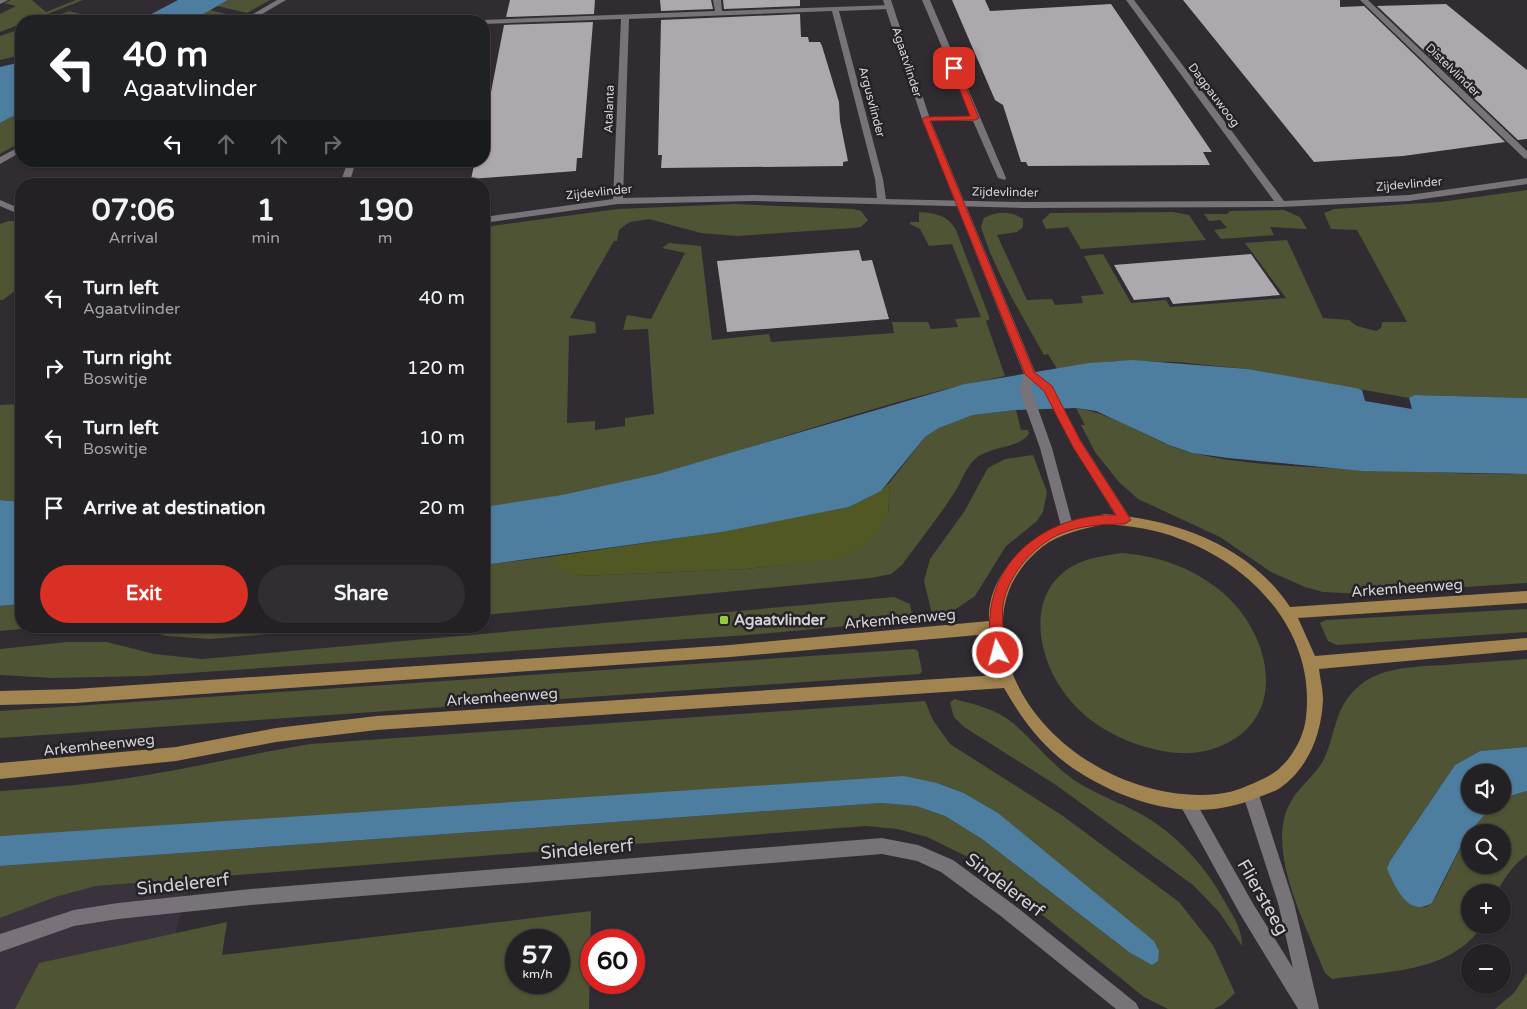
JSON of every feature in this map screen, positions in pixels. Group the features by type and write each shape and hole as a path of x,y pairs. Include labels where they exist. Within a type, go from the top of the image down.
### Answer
{"main road":[{"path":"1105,519 1125,520 1170,528 1215,547 1255,576 1288,613 1302,637 1312,663 1317,690 1316,716 1308,741 1295,763 1276,781 1251,794 1220,802 1187,803 1149,796 1113,783 1078,764 1049,739 1025,711 1008,681 998,653 995,627 997,603 1003,582 1014,564 1029,548 1046,536 1067,526 1105,519"},
{"name":"Arkemheenweg","path":"1288,613 1527,597"},
{"name":"Arkemheenweg","path":"0,698 85,696 730,651 995,627"},
{"path":"1312,663 1527,644"},
{"name":"Arkemheenweg","path":"0,771 176,754 276,735 377,723 1008,681"}],"street":[{"path":"0,2 4,0"},
{"path":"256,15 282,0"},
{"path":"717,0 718,14"},
{"path":"926,0 1002,178"},
{"name":"Dagpauwoog","path":"1130,0 1281,204"},
{"name":"Distelvlinder","path":"1364,0 1527,156"},
{"path":"490,22 834,10 888,3"},
{"name":"Agaatvlinder","path":"888,3 926,119 959,204 1030,374 1048,389 1077,444 1125,520"},
{"name":"Argusvlinder","path":"834,10 879,179 882,201"},
{"name":"Atalanta","path":"618,200 625,18"},
{"path":"926,119 975,118"},
{"path":"0,161 15,152"},
{"name":"Zijdevlinder","path":"490,219 618,200 754,198 959,204 1281,204 1409,198 1527,181"},
{"path":"0,203 15,209"},
{"name":"Agaatvlinder","path":"1030,374 1025,389 1039,427 1067,526"},
{"name":"Fliersteeg","path":"1251,794 1286,903 1310,1009"},
{"name":"Fliersteeg","path":"1187,803 1246,908 1310,1009"},
{"name":"Sindelererf","path":"0,943 18,935 74,918 137,909 251,897 882,846 918,853 947,866 1008,911 1130,1009"}],"shaded area":[{"path":"201,835 156,1009 0,1009 0,852"}],"green space":[{"path":"11,0 32,0 46,12 76,0 83,0 45,15 15,15 15,26 0,32 0,14 16,6 4,3"},
{"path":"228,0 270,0 247,13 217,6"},
{"path":"210,10 231,15 201,15"},
{"path":"69,11 85,15 59,15"},
{"path":"15,31 15,56 0,60 0,36"},
{"path":"15,115 15,145 0,154 0,123"},
{"path":"1527,190 1527,398 1414,395 1409,398 1248,369 1176,362 1113,361 1057,369 1048,354 1044,355 1009,292 981,227 984,218 994,214 1009,213 1023,219 1023,227 1017,232 997,235 1027,300 1052,299 1055,305 1083,303 1081,296 1104,294 1084,256 1103,254 1131,303 1166,300 1170,307 1286,298 1245,243 1287,240 1323,318 1349,320 1357,326 1376,331 1381,328 1382,322 1407,322 1357,230 1331,229 1324,213 1334,209 1440,202"},
{"path":"735,204 853,209 861,211 868,220 861,227 854,228 737,236 701,233 649,219 630,222 624,226 619,230 617,241 614,241 570,318 595,322 596,333 569,336 567,423 595,421 595,430 625,426 625,418 654,414 648,329 623,330 627,315 651,319 685,253 662,248 669,243 701,246 712,340 769,334 771,342 894,333 892,322 928,322 931,329 958,327 955,319 981,317 952,244 929,246 920,229 910,224 910,222 919,222 919,212 945,218 956,230 990,319 986,321 1005,376 874,409 659,474 550,498 490,506 490,226 618,209"},
{"path":"1284,210 1300,217 1307,229 1270,227 1274,235 1221,239 1214,230 1227,228 1220,220 1209,221 1204,214 1227,214 1230,211"},
{"path":"1173,212 1189,215 1206,240 1081,249 1068,227 1046,229 1042,221 1050,213"},
{"path":"15,221 15,291 3,300 0,300 0,224"},
{"path":"15,404 15,501 0,500 0,405"},
{"path":"1076,408 1106,416 1163,443 1193,453 1233,460 1315,467 1527,474 1527,583 1362,594 1323,592 1305,587 1271,572 1220,537 1138,499 1119,482 1095,452 1081,425 1085,425"},
{"path":"1016,410 1021,430 1028,430 1029,434 1017,443 980,455 971,463 937,519 902,565 891,574 871,578 490,614 490,564 549,557 579,576 746,569 841,558 888,514 890,482 925,437 939,428 973,415"},
{"path":"1033,455 1047,492 1043,512 1036,522 1006,546 975,596 950,613 933,618 924,581 930,559 964,512 988,468 1005,459"},
{"path":"890,482 888,514 880,530 861,548 841,559 746,569 579,576 560,570 549,557 721,532 849,507 881,491"},
{"path":"1122,553 1147,556 1192,572 1213,585 1233,603 1250,625 1261,649 1266,674 1264,698 1255,719 1237,737 1209,750 1193,753 1169,752 1134,743 1111,733 1089,719 1071,701 1053,675 1041,639 1040,620 1043,602 1051,586 1063,573 1081,562 1101,556"},
{"path":"894,597 910,604 913,620 748,635 145,676 53,678 0,675 0,649 67,642 107,642 154,654 202,659"},
{"path":"15,605 15,630 0,631 0,606"},
{"path":"1527,609 1527,632 1337,645 1328,641 1320,623 1326,620"},
{"path":"156,633 280,633 210,639 167,636"},
{"path":"915,649 918,651 922,671 920,674 0,738 0,711"},
{"path":"1527,659 1527,747 1480,751 1455,765 1390,861 1415,907 1426,907 1432,903 1461,848 1461,874 1509,874 1502,884 1461,884 1461,934 1475,934 1465,944 1461,944 1461,947 1453,953 1435,962 1415,967 1332,979 1325,973 1292,891 1282,846 1283,826 1291,801 1323,761 1327,753 1337,719 1345,702 1365,681 1377,675 1418,666"},
{"path":"954,699 985,708 1006,718 1074,780 1090,790 1141,814 1167,831 1190,853 1210,878 1237,924 1242,946 1219,912 1193,885 1056,785 964,727 954,717 950,703"},
{"path":"925,701 933,720 950,744 1063,816 1179,902 1213,945 1235,993 1222,1005 1214,1009 1168,1009 1144,997 974,860 927,837 897,829 866,826 96,886 55,897 0,918 0,866 881,803 916,806 945,816 982,839 1129,952 998,813 964,793 937,783 0,836 0,791 123,779 311,744"},
{"path":"1527,791 1527,855 1511,871 1511,824 1475,824 1484,814 1511,814 1511,796"},
{"path":"591,911 591,929 580,929 580,994 589,994 589,1009 15,1009 39,963 227,922 222,955"},
{"path":"1527,973 1527,1009 1495,1009 1514,993"}],"water":[{"path":"178,0 228,0 202,15 149,15"},
{"path":"15,63 15,115 0,123 0,67"},
{"path":"1132,360 1248,369 1356,388 1362,390 1365,401 1412,409 1409,398 1414,395 1527,398 1527,474 1363,471 1228,458 1192,453 1169,445 1096,411 1076,408 1016,410 973,415 939,428 925,437 881,491 849,507 722,532 490,564 490,506 562,495 658,474 965,384 1089,363"},
{"path":"0,500 15,501 15,605 0,606"},
{"path":"1527,747 1527,791 1511,796 1511,764 1461,764 1461,814 1485,814 1476,824 1461,824 1461,846 1432,903 1424,907 1416,907 1404,899 1394,884 1387,869 1390,861 1455,765 1480,751"},
{"path":"904,776 937,783 964,793 998,813 1154,941 1159,951 1158,961 1152,965 1129,952 982,839 945,816 916,806 881,803 0,866 0,836"}],"building":[{"path":"510,0 595,0 594,14 506,17"},
{"path":"660,0 711,0 713,9 661,11"},
{"path":"723,0 800,0 800,6 724,9"},
{"path":"952,0 985,0 990,11 1111,4 1212,152 1203,152 1210,165 1028,166 1026,162 1021,162 1003,105 995,100"},
{"path":"1183,0 1340,0 1340,7 1364,6 1505,142 1403,156 1314,162"},
{"path":"1446,4 1527,70 1527,139 1518,140 1377,6"},
{"path":"800,14 801,37 808,37 809,42 820,42 822,46 839,102 840,121 848,161 843,162 843,166 661,168 662,155 658,155 661,20"},
{"path":"593,22 582,158 577,158 576,171 471,178 474,167 490,167 490,97 504,25"},
{"path":"859,250 862,261 872,260 889,319 727,332 717,261"},
{"path":"1251,254 1280,295 1173,304 1169,297 1134,300 1114,265"}],"place":[{"name":"Agaatvlinder","path":"724,620"}],"route":[{"path":"954,68 975,118 926,119 959,204 1030,374 1048,389 1077,444 1125,520 1105,519 1067,526 1046,536 1021,556 1003,582 997,603 995,627 998,653"}]}
